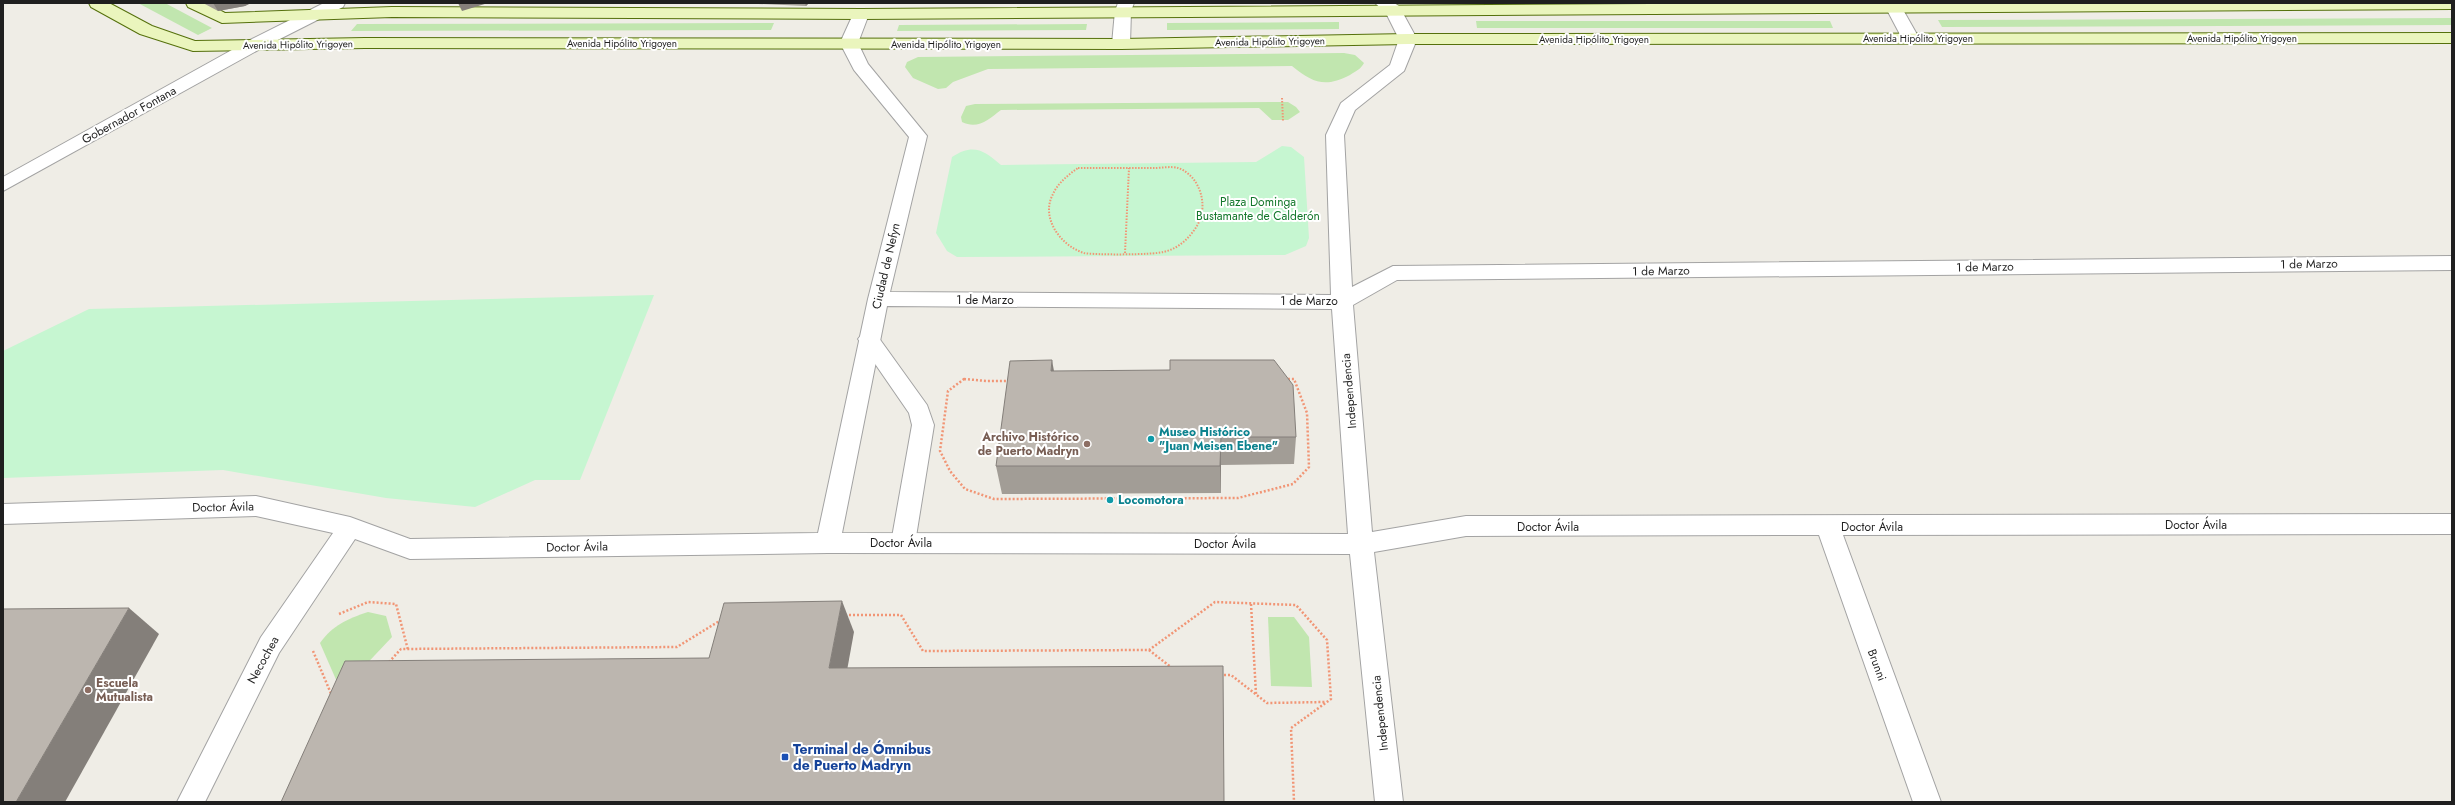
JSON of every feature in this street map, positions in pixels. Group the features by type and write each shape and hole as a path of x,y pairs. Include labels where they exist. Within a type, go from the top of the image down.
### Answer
{"main road":[{"name":"Avenida Hipólito Yrigoyen","path":"97,3 146,30 189,45 254,46 365,43 1121,44 1408,39 2452,38"},
{"path":"194,3 222,18 318,14 861,14 1124,7 2452,4"}],"street":[{"name":"Gobernador Fontana","path":"3,185 254,46 337,3"},
{"path":"1896,6 1910,38"},
{"path":"1121,44 1124,7"},
{"path":"1388,7 1408,39"},
{"path":"849,43 861,14"},
{"name":"Independencia","path":"1390,802 1361,544 1342,302 1335,135 1348,107 1398,67 1408,39"},
{"name":"Ciudad de Nefyn","path":"828,543 878,299 918,136 860,66 849,43"},
{"name":"1 de Marzo","path":"878,299 1342,302 1393,274 2452,262"},
{"path":"870,339 919,411 923,425 903,543"},
{"name":"Doctor Ávila","path":"3,514 256,506 350,527 410,548 828,543 1361,544 1466,526 1828,527 2452,524"},
{"name":"Necochea","path":"191,802 270,645 350,527"},
{"name":"Brunni","path":"1828,527 1927,802"}],"path":[{"path":"1282,98 1283,121"},
{"path":"1078,168 1129,168 1178,168 1189,174 1200,189 1204,206 1200,223 1186,239 1166,252 1085,253 1069,245 1054,231 1049,214 1051,197 1061,181 1078,168"},
{"path":"1125,253 1129,168"},
{"path":"964,378 987,381 1294,379 1307,413 1309,467 1293,484 1238,498 994,500 983,496 965,489 950,471 939,447 948,390 964,378"},
{"path":"334,617 344,610 368,602 396,604 408,650"},
{"path":"839,615 902,615 923,652 1150,650 1215,602 1296,605 1327,640 1331,699 1291,728 1294,802"},
{"path":"1251,604 1256,694"},
{"path":"385,666 402,649 677,647 723,619"},
{"path":"312,649 332,696 336,699"},
{"path":"1150,650 1176,671"},
{"path":"1217,675 1231,675 1267,703 1326,702"}],"green space":[{"path":"138,3 165,3 212,28 198,35"},
{"path":"2452,18 2452,25 1942,27 1938,20"},
{"path":"1476,21 1830,21 1833,28 1477,28"},
{"path":"1339,22 1339,29 1167,30 1167,23"},
{"path":"774,23 771,30 351,31 357,24"},
{"path":"1087,24 1086,30 897,31 899,25"},
{"path":"1344,53 1355,55 1364,63 1363,65 1350,75 1341,79 1326,82 1313,80 1292,66 988,69 953,82 946,88 938,89 913,78 905,67 907,62 918,57"},
{"path":"1288,102 1296,107 1300,112 1288,120 1272,120 1259,108 1001,110 983,122 973,125 962,122 961,117 966,106 975,104"},
{"name":"Plaza Dominga Bustamante de Calderón","path":"1282,146 1291,147 1304,157 1309,238 1306,246 1285,255 957,257 947,251 936,233 952,157 966,150 972,149 984,152 1001,165 1256,162"},
{"path":"654,295 580,480 535,480 475,507 386,498 223,470 3,478 3,351 89,309"},
{"path":"368,612 386,616 392,637 341,691 320,643 335,627 341,623"},
{"path":"1268,617 1294,617 1309,637 1312,687 1271,686"}],"building":[{"name":"Museo Histórico \"Juan Meisen Ebene\"","path":"1052,360 1051,371 1170,370 1170,360 1274,360 1293,385 1296,437 1221,437 1220,466 996,466 1010,361"},
{"name":"Terminal de Ómnibus de Puerto Madryn","path":"842,601 829,668 1223,666 1224,802 281,802 345,661 709,658 724,603"},
{"path":"129,608 16,802 3,802 3,609"}],"place":[{"name":"Museo Histórico \"Juan Meisen Ebene\"","path":"1151,439"},
{"name":"Archivo Histórico de Puerto Madryn","path":"1087,444"},
{"name":"Locomotora","path":"1110,500"},
{"name":"Escuela Mutualista","path":"88,690"},
{"name":"Terminal de Ómnibus de Puerto Madryn","path":"785,757"}]}
